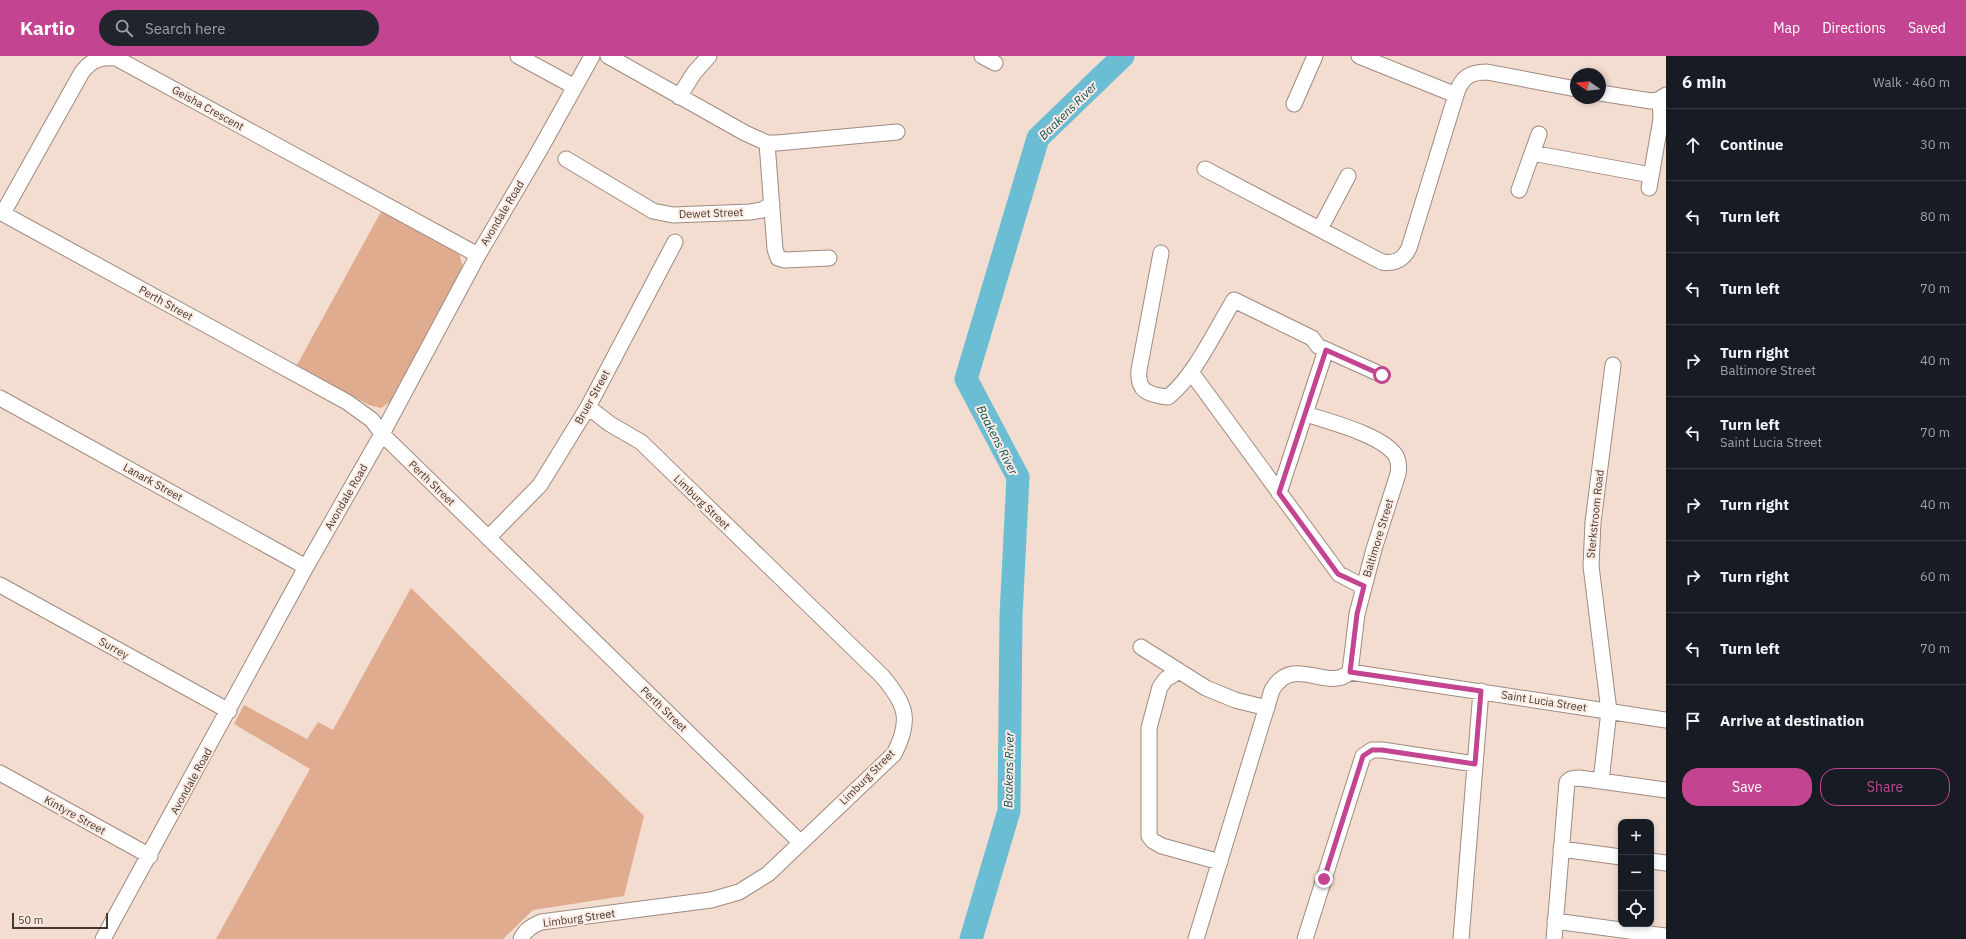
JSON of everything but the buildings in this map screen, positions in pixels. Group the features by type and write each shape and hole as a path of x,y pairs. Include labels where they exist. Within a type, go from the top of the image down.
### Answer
{"street":[{"path":"518,56 575,87"},
{"name":"Avondale Road","path":"103,939 150,856 306,567 382,434 478,255 592,56"},
{"path":"608,56 679,97 745,133 767,143 897,132"},
{"path":"679,97 694,72 709,56"},
{"path":"1294,104 1315,56"},
{"path":"1359,56 1456,95"},
{"name":"Geisha Crescent","path":"1,212 82,72 88,64 95,59 116,58 478,255"},
{"path":"1205,168 1382,262 1396,262 1405,256 1456,95 1463,79 1477,72 1487,72 1570,88"},
{"path":"1532,153 1650,182 1662,119 1663,97 1651,101 1606,94"},
{"path":"1519,190 1539,134"},
{"path":"767,143 775,249 778,258 785,260 829,258"},
{"name":"Dewet Street","path":"566,159 653,211 673,215 750,212 762,210 772,204"},
{"path":"1320,229 1348,176"},
{"name":"Perth Street","path":"1,212 347,402 372,420 382,434 800,842"},
{"name":"Bruer Street","path":"488,538 540,485 588,408 675,242"},
{"path":"1161,253 1138,380 1141,387 1146,392 1168,397 1176,391 1191,372 1234,300 1312,338 1318,346 1382,375"},
{"path":"1279,493 1326,350"},
{"name":"Sterkstroom Road","path":"1601,781 1608,711 1590,566 1593,522 1613,365"},
{"path":"1191,372 1338,574 1364,586"},
{"name":"Lanark Street","path":"0,398 306,567"},
{"name":"Limburg Street","path":"521,939 523,933 531,926 541,922 711,900 739,892 768,874 894,754 904,729 904,709 899,697 882,676 641,442 610,424 588,408"},
{"name":"Baltimore Street","path":"1306,414 1374,438 1384,444 1397,458 1398,474 1374,549 1357,614 1350,672"},
{"name":"Surrey","path":"0,584 229,711"},
{"path":"1141,647 1220,694 1267,708"},
{"path":"1179,671 1166,679 1160,686 1148,728 1149,836 1153,841 1162,846 1220,862"},
{"path":"1196,939 1276,683 1286,675 1295,674 1343,678 1350,672"},
{"name":"Saint Lucia Street","path":"1350,672 1666,720"},
{"path":"1462,939 1481,691"},
{"path":"1305,939 1363,756 1372,750 1382,750 1475,764"},
{"name":"Kintyre Street","path":"0,773 150,856"},
{"path":"1554,939 1567,782 1571,779 1579,778 1666,790"},
{"path":"1561,849 1618,857"},
{"path":"1654,861 1666,863"},
{"path":"1555,921 1666,936"}],"shaded area":[{"path":"382,210 456,252 460,256 463,269 393,400 381,408 369,405 297,365"},
{"path":"411,588 644,816 624,896 533,910 503,939 216,939 310,769 234,724 244,705 307,739 318,722 333,730"}],"waterway":[{"name":"Baakens River","path":"971,939 1009,811 1011,616 1018,477 966,379 1038,138 1123,56"}],"route":[{"path":"1324,879 1363,756 1372,750 1382,750 1475,764 1481,691 1350,672 1357,614 1364,586 1338,574 1279,493 1326,350 1382,375"}]}
